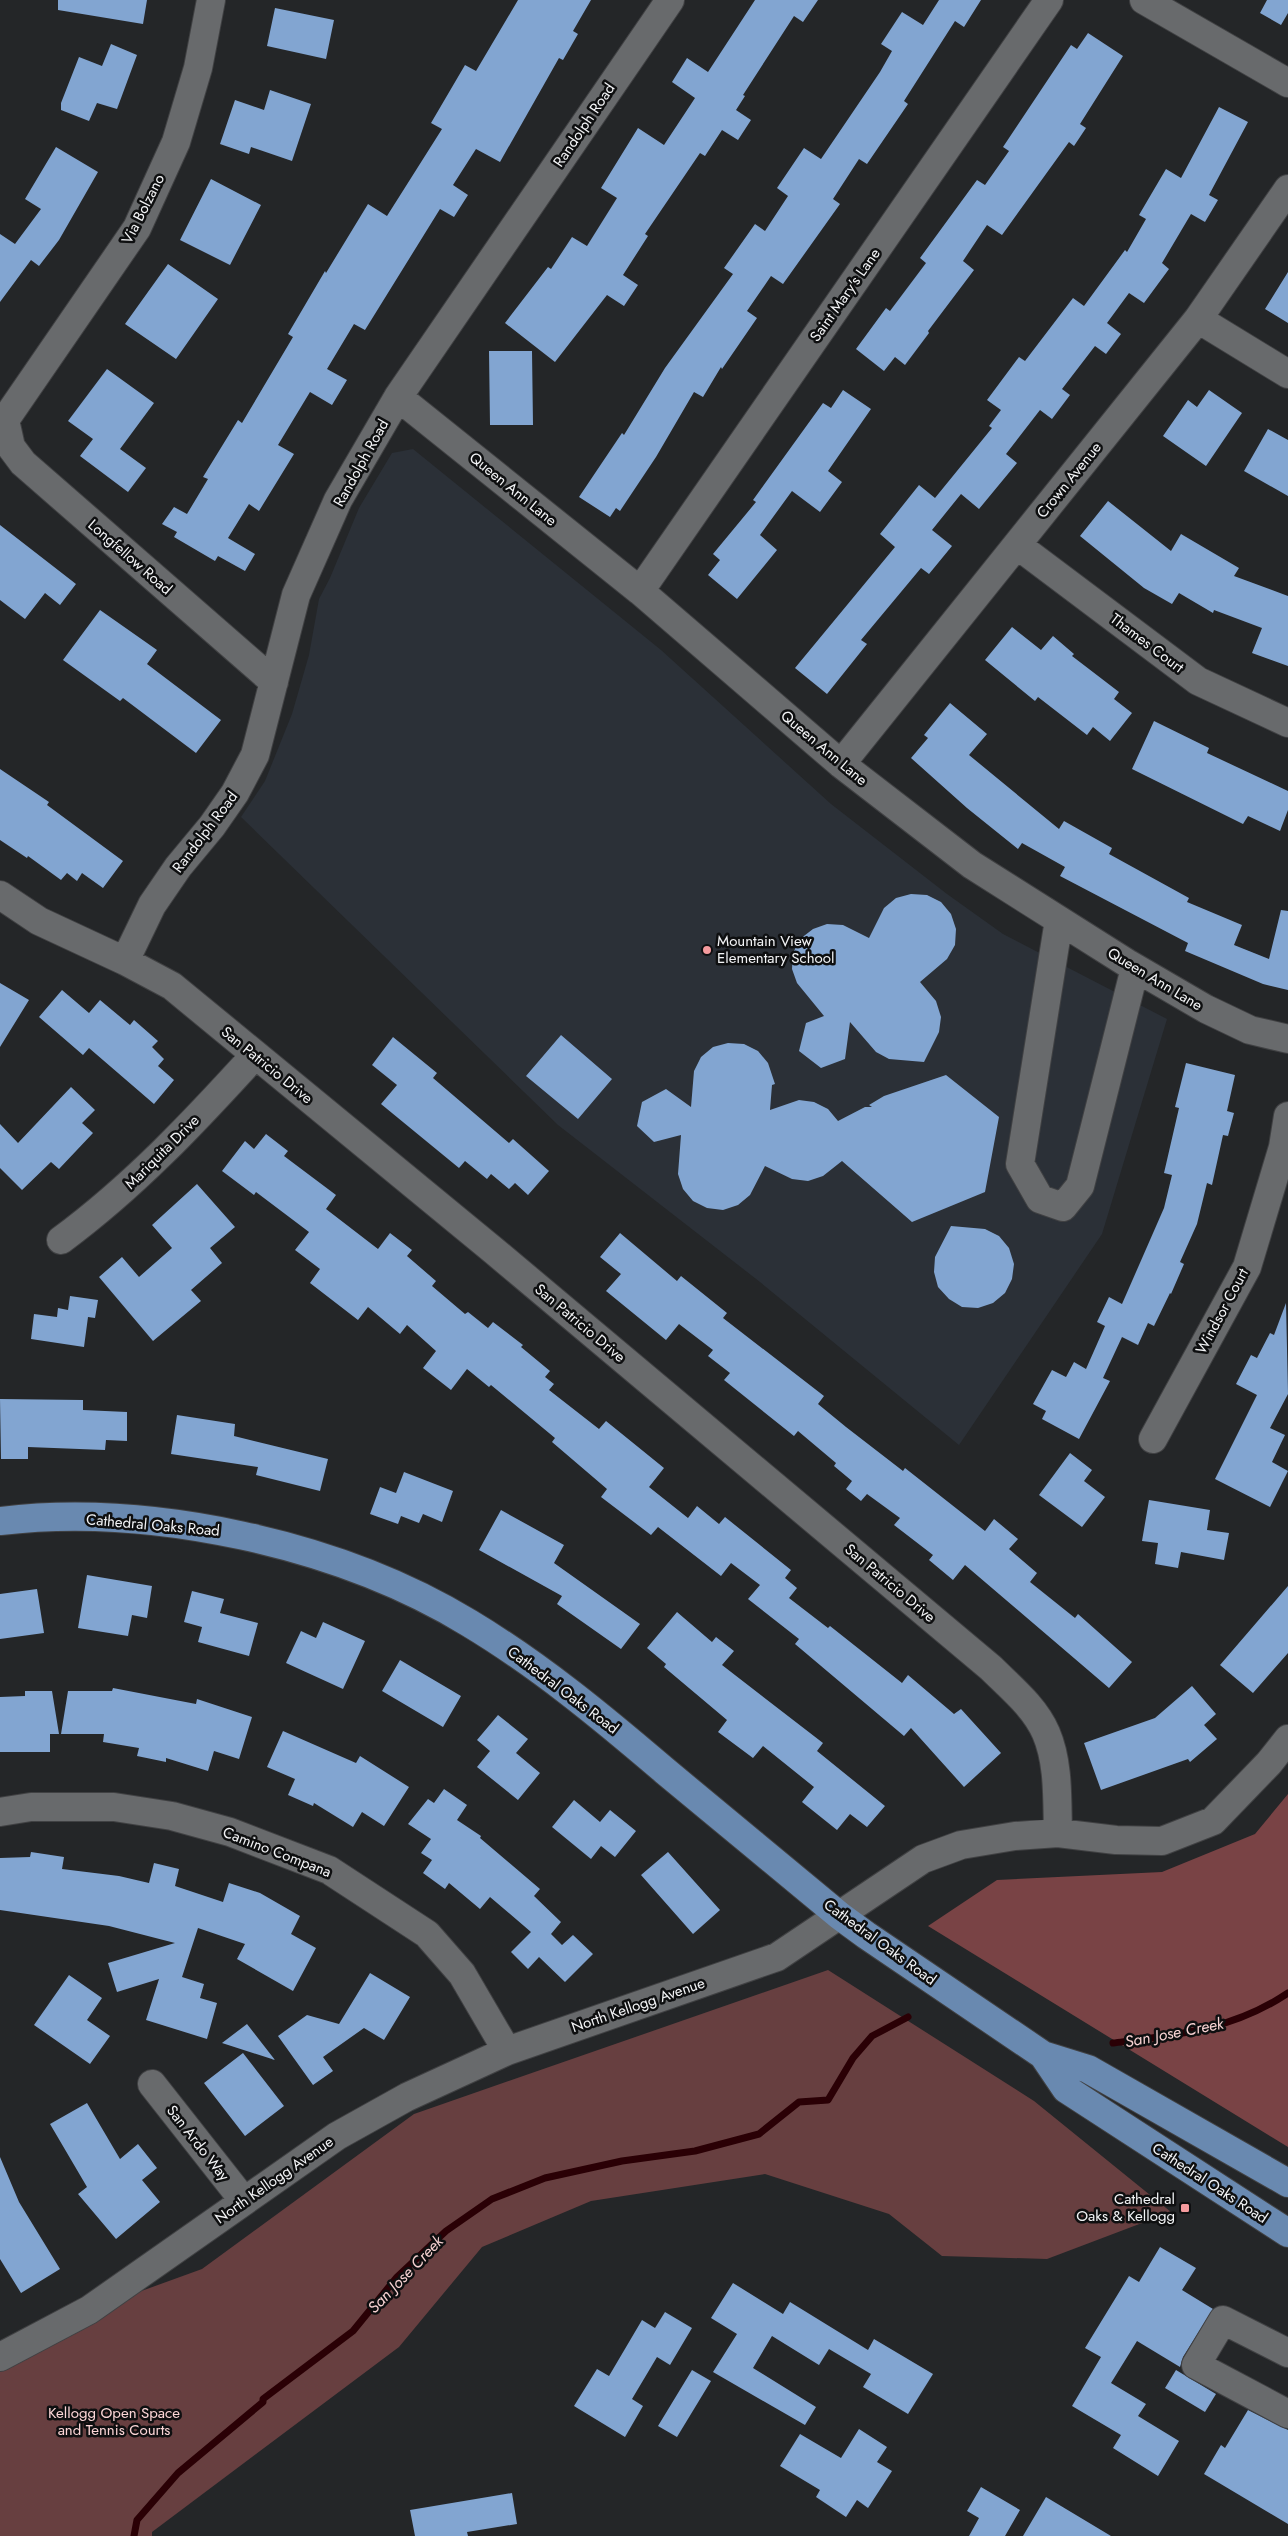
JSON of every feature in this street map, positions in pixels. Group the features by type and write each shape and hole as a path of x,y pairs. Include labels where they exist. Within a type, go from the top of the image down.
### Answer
{"main road":[{"name":"Cathedral Oaks Road","path":"0,1521 66,1517 213,1528 311,1553 400,1587 467,1622 521,1657 616,1729 840,1916 1043,2055 1088,2069 1288,2183"},
{"name":"Cathedral Oaks Road","path":"1043,2055 1066,2089 1288,2233"}],"street":[{"name":"Via Bolzano","path":"2,420 137,228 176,142 198,68 211,0"},
{"name":"Randolph Road","path":"125,960 152,905 235,793 255,755 296,595 338,500 398,397 670,0"},
{"name":"Saint Mary's Lane","path":"640,591 1050,0"},
{"path":"1144,0 1288,83"},
{"name":"Crown Avenue","path":"841,764 1198,319 1288,189"},
{"path":"1198,319 1288,374"},
{"name":"Queen Ann Lane","path":"398,397 640,591 841,764 972,865 1135,968 1206,1009 1250,1030 1288,1038"},
{"name":"Longfellow Road","path":"2,420 11,447 23,463 274,682"},
{"name":"Thames Court","path":"1017,544 1198,681 1288,723"},
{"name":"San Patricio Drive","path":"0,895 39,921 125,960 172,986 654,1385 983,1661 1024,1700 1046,1732 1056,1773 1058,1833"},
{"path":"1059,920 1020,1164 1040,1199 1063,1207 1080,1186 1135,968"},
{"name":"Mariquita Drive","path":"61,1240 100,1211 178,1139 255,1055"},
{"name":"Windsor Court","path":"1153,1439 1247,1267 1283,1147 1288,1116"},
{"name":"North Kellogg Avenue","path":"0,2357 89,2310 337,2136 407,2097 507,2051 776,1957 923,1859 961,1845 1015,1836 1058,1833 1116,1840 1162,1841 1214,1821 1269,1763 1288,1739"},
{"name":"Camino Compana","path":"0,1812 31,1807 114,1806 172,1816 230,1832 329,1870 427,1934 462,1974 507,2051"},
{"name":"San Ardo Way","path":"152,2084 244,2201"},
{"path":"1288,2353 1223,2320 1196,2365 1288,2414"}],"shaded area":[{"name":"Mountain View Elementary School","path":"413,449 661,650 831,804 947,894 1003,934 1167,1019 1102,1234 959,1445 760,1282 558,1125 241,817 265,781 292,714 309,655 319,599 330,578 359,508 392,453"},
{"path":"1288,1794 1288,2147 928,1926 997,1880 1162,1872 1255,1834"}],"green space":[{"name":"Kellogg Open Space and Tennis Courts","path":"828,1970 1034,2101 1171,2212 1047,2259 942,2256 889,2214 765,2174 591,2201 482,2247 399,2347 152,2532 152,2536 0,2536 0,2357 89,2310 202,2269 414,2114"}],"building":[{"path":"58,0 147,0 143,24 58,10"},
{"path":"518,0 591,0 573,31 578,34 563,60 559,58 500,162 476,149 453,185 468,195 454,217 440,209 365,330 354,324 327,369 347,380 332,405 310,392 278,445 294,454 259,511 249,504 228,538 255,554 245,571 218,556 215,561 174,537 177,532 162,524 174,507 187,514 208,479 203,477 238,420 242,423 293,337 288,334 325,271 326,273 368,204 387,216 442,129 431,123 465,65 476,71"},
{"path":"755,0 818,0 803,22 794,16 743,95 745,96 736,110 751,120 738,140 722,130 705,156 700,153 645,234 648,236 623,275 638,285 624,306 607,295 555,362 505,323 548,267 551,269 572,237 587,246 617,198 601,188 638,128 664,145 695,98 672,82 687,58 708,72"},
{"path":"939,0 981,0 964,27 955,21 904,101 908,104 867,164 859,159 833,199 840,204 783,284 771,276 747,311 757,318 722,369 721,367 703,397 694,392 656,457 620,511 616,508 610,517 579,497 622,433 624,435 665,368 733,274 724,268 755,224 765,231 788,196 777,188 804,148 821,159 880,72 892,51 881,44 902,12 923,25"},
{"path":"1267,0 1288,0 1288,13 1281,25 1260,13"},
{"path":"275,8 334,20 326,59 267,46"},
{"path":"1088,33 1123,56 1080,124 1086,128 1074,146 1069,142 1002,235 987,225 963,261 974,270 905,365 895,357 884,371 856,349 886,308 890,311 926,263 920,258 977,180 985,185 1009,151 1003,147 1071,45 1077,49"},
{"path":"111,44 137,55 117,109 97,103 89,121 61,110 61,103 79,57 102,66"},
{"path":"270,90 311,104 292,161 251,147 249,154 220,144 235,100 264,110"},
{"path":"1219,107 1248,122 1209,195 1218,200 1205,222 1191,214 1162,263 1169,269 1144,303 1129,293 1107,323 1121,334 1106,354 1095,346 1062,389 1070,395 1052,419 1040,410 1006,454 1017,463 979,509 961,494 932,530 952,546 929,574 921,568 861,640 867,644 827,694 795,668 895,547 880,534 919,485 935,498 992,428 989,426 1001,410 987,400 1019,357 1025,361 1073,298 1084,306 1125,250 1127,252 1146,219 1139,215 1166,169 1181,178"},
{"path":"56,147 98,172 59,240 39,266 31,260 0,302 0,234 15,244 41,209 25,199"},
{"path":"211,179 261,205 230,265 180,240"},
{"path":"168,264 218,299 176,359 125,324"},
{"path":"1288,272 1288,323 1265,309"},
{"path":"489,351 532,351 533,425 490,425"},
{"path":"107,369 154,403 120,449 146,468 128,492 80,456 93,439 68,421"},
{"path":"843,390 871,409 828,471 842,482 820,512 792,491 760,535 777,550 737,599 708,575 720,560 713,554 756,502 753,500 823,403 831,408"},
{"path":"1209,390 1242,413 1206,466 1163,436 1188,400 1197,407"},
{"path":"1268,429 1288,440 1288,496 1244,471"},
{"path":"1108,501 1171,551 1181,534 1239,568 1234,576 1288,596 1288,666 1252,653 1262,628 1214,610 1213,613 1179,593 1172,604 1144,588 1080,536"},
{"path":"0,525 76,584 60,605 45,593 25,619 0,600"},
{"path":"100,610 157,650 147,664 221,720 196,753 123,698 120,701 63,660"},
{"path":"1012,627 1041,650 1053,636 1074,654 1072,656 1119,692 1114,699 1132,713 1110,741 1093,727 1087,735 1038,697 1035,701 985,660"},
{"path":"950,703 987,734 969,755 1059,829 1064,821 1112,848 1109,854 1189,898 1187,902 1242,925 1234,945 1269,959 1281,910 1288,911 1288,990 1263,984 1185,951 1188,943 1060,876 1065,867 1022,843 1018,849 967,808 911,758 928,738 924,735"},
{"path":"1154,721 1209,748 1207,753 1288,791 1288,810 1280,831 1248,816 1243,824 1132,769"},
{"path":"0,769 49,802 47,805 123,861 103,888 82,873 77,881 67,873 61,880 28,856 27,858 0,840"},
{"path":"911,894 927,895 941,902 951,914 956,929 955,945 947,959 920,982 936,1001 941,1017 939,1032 924,1062 889,1059 876,1052 850,1022 845,1059 821,1068 799,1051 806,1023 824,1016 797,983 792,969 793,953 800,939 813,929 827,924 843,925 869,938 884,908 896,898"},
{"path":"0,983 29,1000 0,1047"},
{"path":"62,990 89,1013 100,1000 130,1025 134,1020 158,1041 152,1047 164,1059 158,1066 174,1080 154,1104 89,1048 83,1055 39,1017"},
{"path":"561,1035 612,1079 578,1119 526,1076"},
{"path":"393,1037 437,1073 433,1078 509,1143 513,1139 549,1171 528,1195 515,1183 509,1189 491,1174 487,1179 465,1161 459,1168 381,1104 397,1085 372,1065"},
{"path":"728,1043 744,1044 758,1051 768,1063 775,1084 772,1085 770,1110 799,1100 814,1102 828,1109 838,1121 865,1107 872,1107 869,1105 884,1096 946,1075 999,1117 985,1192 912,1222 842,1161 823,1176 808,1181 792,1179 765,1166 750,1195 738,1205 723,1210 707,1208 693,1201 683,1189 678,1174 681,1135 654,1142 637,1126 642,1102 666,1089 691,1107 694,1071 701,1057 713,1047"},
{"path":"1186,1063 1235,1075 1227,1111 1234,1113 1228,1136 1223,1135 1212,1185 1207,1183 1197,1224 1180,1262 1184,1264 1171,1294 1154,1326 1148,1323 1138,1345 1122,1337 1103,1378 1110,1381 1079,1439 1042,1419 1046,1411 1033,1404 1052,1370 1066,1377 1074,1362 1086,1369 1105,1326 1097,1322 1109,1297 1122,1304 1164,1208 1172,1175 1164,1173 1179,1108 1175,1107"},
{"path":"71,1087 95,1110 82,1123 93,1133 59,1169 51,1162 22,1190 0,1168 0,1124 18,1143"},
{"path":"266,1134 288,1151 284,1156 336,1195 326,1209 378,1249 390,1233 412,1250 407,1256 436,1281 432,1286 465,1314 468,1312 488,1328 493,1322 523,1345 521,1347 550,1371 545,1377 554,1384 549,1390 599,1429 606,1421 664,1468 649,1487 688,1518 697,1506 719,1524 725,1517 791,1570 785,1578 797,1588 789,1598 828,1628 830,1626 902,1683 908,1675 954,1714 961,1709 1001,1753 964,1787 911,1728 904,1736 795,1644 799,1639 748,1599 760,1585 731,1563 721,1576 658,1527 651,1535 601,1497 607,1489 552,1442 555,1438 491,1385 489,1387 467,1369 451,1390 423,1368 436,1351 407,1325 400,1334 368,1307 358,1320 310,1283 320,1269 295,1250 309,1232 256,1192 254,1195 222,1171 245,1141 254,1149"},
{"path":"197,1184 235,1227 210,1248 222,1263 191,1290 201,1301 153,1341 99,1277 122,1257 139,1277 172,1248 152,1225"},
{"path":"951,1226 985,1229 999,1236 1009,1248 1014,1264 1012,1279 1005,1293 993,1303 978,1308 962,1307 949,1299 938,1287 934,1272 935,1257"},
{"path":"620,1233 677,1281 681,1276 727,1313 723,1318 824,1396 818,1404 903,1471 905,1468 985,1531 994,1519 1018,1539 1009,1549 1037,1573 1030,1582 1075,1618 1078,1614 1132,1662 1109,1688 965,1565 953,1580 929,1560 933,1555 894,1525 900,1518 867,1494 861,1501 846,1489 852,1481 834,1466 836,1463 798,1431 794,1436 724,1380 730,1373 708,1356 713,1350 679,1324 666,1340 606,1291 621,1274 600,1257"},
{"path":"70,1296 98,1300 95,1318 88,1317 84,1347 31,1339 34,1314 57,1317 58,1308 68,1310"},
{"path":"1286,1303 1288,1394 1270,1428 1285,1435 1272,1462 1288,1471 1270,1507 1215,1479 1257,1395 1236,1384 1251,1355 1257,1358 1270,1333 1274,1335"},
{"path":"0,1399 83,1400 83,1410 127,1412 127,1441 106,1440 105,1450 28,1447 28,1459 1,1459"},
{"path":"177,1415 235,1424 234,1436 328,1459 320,1491 256,1475 258,1467 171,1454"},
{"path":"1070,1453 1092,1470 1084,1481 1105,1497 1082,1527 1039,1495"},
{"path":"404,1472 453,1491 442,1522 423,1514 419,1523 401,1516 398,1524 370,1514 380,1487 396,1493"},
{"path":"1149,1500 1210,1510 1207,1530 1229,1533 1224,1560 1181,1552 1178,1568 1155,1564 1158,1543 1142,1541"},
{"path":"501,1510 564,1545 554,1563 640,1624 621,1649 557,1604 562,1596 479,1550"},
{"path":"87,1575 152,1586 147,1618 132,1615 128,1636 78,1628"},
{"path":"1288,1586 1288,1653 1253,1693 1220,1665"},
{"path":"37,1589 44,1633 0,1639 0,1594"},
{"path":"192,1591 224,1599 220,1613 258,1623 249,1656 198,1642 202,1627 184,1622"},
{"path":"677,1612 712,1642 716,1637 734,1651 722,1665 823,1743 817,1751 885,1806 867,1827 850,1814 837,1830 802,1802 814,1787 763,1746 753,1758 718,1732 727,1720 664,1667 666,1664 647,1648"},
{"path":"323,1622 365,1641 343,1689 286,1663 301,1631 316,1638"},
{"path":"400,1660 461,1696 443,1727 382,1691"},
{"path":"1192,1686 1216,1714 1204,1725 1217,1739 1190,1762 1188,1759 1101,1790 1084,1743 1155,1718"},
{"path":"113,1688 196,1704 197,1699 252,1717 239,1759 214,1751 208,1771 166,1758 166,1762 137,1756 139,1748 103,1742 104,1734 61,1734 68,1691 112,1691"},
{"path":"25,1691 52,1691 59,1734 50,1734 50,1752 0,1752 0,1697 25,1696"},
{"path":"498,1715 528,1739 516,1753 540,1773 518,1800 477,1767 490,1751 477,1740"},
{"path":"283,1731 356,1763 360,1756 409,1787 384,1826 362,1812 353,1827 314,1803 313,1806 288,1795 295,1779 267,1767"},
{"path":"444,1789 467,1805 457,1820 481,1836 480,1838 540,1889 534,1896 561,1922 551,1934 562,1945 573,1935 593,1954 565,1982 539,1957 528,1969 511,1952 531,1932 490,1897 480,1909 449,1883 445,1889 423,1873 432,1860 421,1853 431,1839 408,1824 428,1799 434,1803"},
{"path":"574,1800 600,1822 610,1810 636,1831 615,1857 601,1846 591,1859 552,1827"},
{"path":"31,1852 64,1857 62,1869 119,1876 149,1883 154,1863 179,1869 175,1886 223,1902 229,1883 260,1893 300,1916 291,1934 316,1948 293,1991 237,1959 245,1944 198,1928 182,1977 204,1984 200,1998 217,2003 207,2039 146,2020 159,1979 117,1992 108,1963 175,1943 109,1926 0,1910 0,1858 30,1857"},
{"path":"668,1852 720,1910 693,1934 641,1875"},
{"path":"370,1973 410,1997 384,2040 364,2028 323,2057 333,2071 313,2085 278,2036 307,2015 339,2024"},
{"path":"69,1975 102,1998 87,2020 110,2036 90,2064 34,2025"},
{"path":"247,2024 275,2060 222,2043"},
{"path":"243,2053 284,2106 245,2136 204,2083"},
{"path":"87,2103 120,2159 138,2144 157,2168 142,2180 160,2202 116,2239 78,2194 87,2187 50,2124"},
{"path":"0,2157 19,2202 60,2269 21,2293 0,2259"},
{"path":"1160,2247 1196,2268 1182,2290 1213,2309 1183,2357 1180,2367 1137,2341 1111,2383 1146,2404 1138,2416 1179,2441 1158,2476 1113,2448 1121,2435 1072,2406 1101,2357 1085,2348 1129,2276 1139,2282"},
{"path":"733,2283 783,2314 790,2302 868,2350 874,2339 933,2374 908,2414 863,2387 871,2374 829,2349 819,2365 772,2336 753,2368 816,2407 805,2425 713,2372 737,2334 711,2318"},
{"path":"665,2312 692,2328 670,2365 657,2357 632,2399 643,2406 625,2437 574,2406 597,2369 609,2376 642,2320 655,2328"},
{"path":"692,2370 711,2381 677,2437 658,2426"},
{"path":"1176,2370 1216,2394 1205,2412 1165,2388"},
{"path":"1248,2410 1288,2430 1288,2524 1204,2474 1221,2445 1225,2448"},
{"path":"859,2429 887,2447 877,2462 892,2471 868,2508 857,2500 846,2517 816,2497 820,2490 780,2466 800,2434 841,2458"},
{"path":"981,2487 1020,2510 1005,2536 969,2536 979,2518 967,2511"},
{"path":"512,2493 517,2524 467,2532 468,2536 415,2536 410,2510"},
{"path":"1046,2497 1111,2536 1023,2536"}],"waterway":[{"name":"San Jose Creek","path":"1113,2043 1204,2029 1246,2015 1288,1993"},
{"name":"San Jose Creek","path":"134,2536 137,2520 178,2473 263,2402 263,2399 353,2331 397,2277 446,2231 492,2199 545,2178 622,2161 695,2151 759,2134 799,2102 828,2100 853,2058 872,2036 908,2017"}],"place":[{"name":"Mountain View Elementary School","path":"707,950"},
{"name":"Cathedral Oaks & Kellogg","path":"1185,2208"}]}
